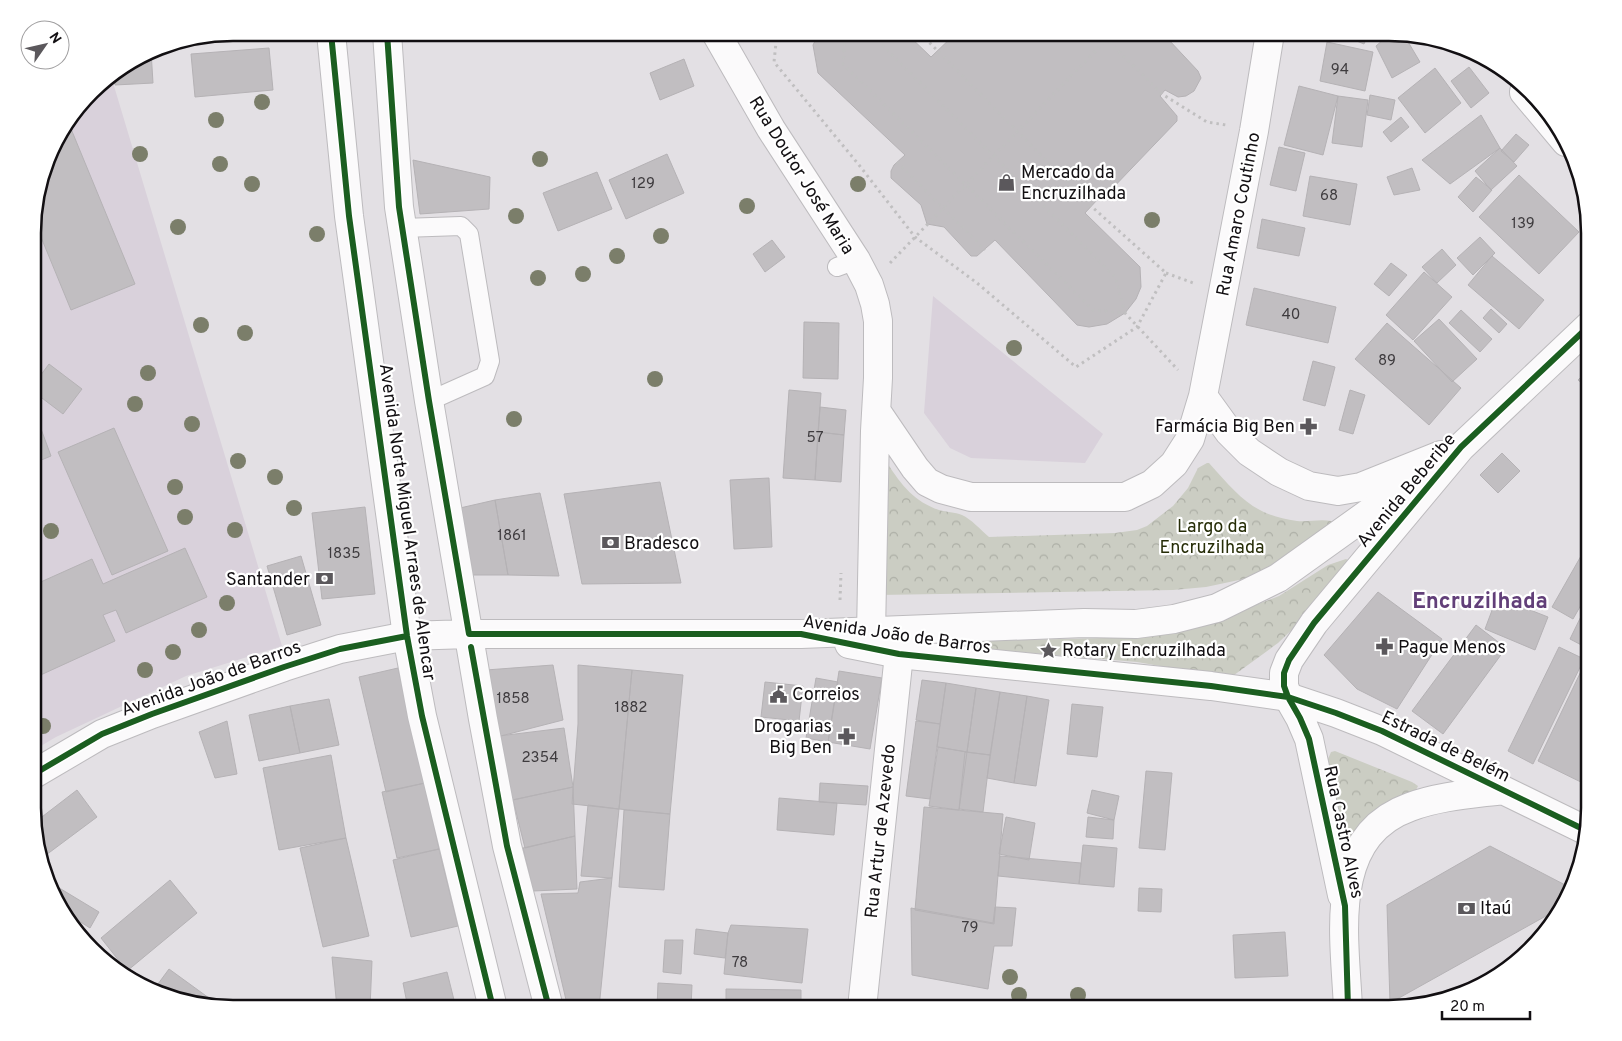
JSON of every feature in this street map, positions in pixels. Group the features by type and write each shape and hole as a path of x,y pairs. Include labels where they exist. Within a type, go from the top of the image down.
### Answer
{"main road":[{"name":"Avenida Norte Miguel Arraes de Alencar","path":"332,41 348,216 407,636 422,716 492,1000"},
{"path":"388,41 398,197 429,401 507,846 547,1000"},
{"name":"Rua Doutor José Maria","path":"721,41 847,263 869,285 878,321 877,412"},
{"name":"Rua Amaro Coutinho","path":"1203,396 1254,131 1269,41"},
{"name":"Avenida Beberibe","path":"1288,697 1284,686 1284,673 1289,660 1314,623 1462,447 1581,334"},
{"path":"877,412 914,468 927,482 941,489 971,497 1125,497 1152,484 1174,464 1190,439 1203,396"},
{"path":"1203,396 1229,432 1249,452 1279,472 1309,486 1338,491 1362,487 1462,447"},
{"path":"871,632 877,412"},
{"name":"Avenida Beberibe","path":"1218,608 1278,578 1462,447"},
{"name":"Avenida João de Barros","path":"41,770 102,734 152,714 340,649 407,636 469,634 801,634 1076,623 1136,624 1174,619 1218,608"},
{"name":"Avenida João de Barros","path":"801,634 899,654 1211,686 1288,697"},
{"name":"Rua Artur de Azevedo","path":"863,1000 899,654"},
{"name":"Estrada de Belém","path":"1288,697 1382,731 1580,826"},
{"name":"Rua Castro Alves","path":"1288,697 1309,739 1345,906"},
{"name":"Rua Castro Alves","path":"1348,1000 1345,906 1347,884 1354,860 1372,830 1380,822 1409,807 1430,801 1503,790"}],"lane":[{"path":"402,228 461,226 469,234 490,361 485,376 429,401"}],"path":[{"path":"776,41 774,62 859,165 915,237 977,282 1076,367 1137,327 1166,272 1091,206 1016,132 929,41"},
{"path":"845,41 843,64 1093,310 1125,313"},
{"path":"879,41 1116,277 1125,313 1203,396"},
{"path":"869,285 1105,41"},
{"path":"1107,41 1162,94 1207,122 1254,131"},
{"path":"897,162 985,250"}],"shaded area":[{"path":"113,83 282,646 186,676 41,746 41,233 43,208 51,171 67,137 97,97"},
{"path":"933,296 1103,434 1085,463 971,458 950,448 924,413"}],"green space":[{"name":"Largo da Encruzilhada","path":"1207,463 1247,502 1268,514 1297,521 1331,521 1335,527 1253,577 1206,587 1173,590 878,595 888,464 909,492 930,507 962,515 989,537 1115,533 1137,530 1147,526 1173,506 1188,488 1198,468"},
{"name":"Largo da Encruzilhada","path":"1346,559 1350,561 1301,621 1278,643 1230,678 1137,662 879,640 969,641 1149,637 1200,626 1279,596 1328,565"},
{"path":"1335,751 1418,786 1416,790 1394,799 1375,811 1359,827 1345,846 1338,823 1328,759 1331,752"}],"building":[{"name":"Mercado da Encruzilhada","path":"815,41 914,41 931,57 948,41 1170,41 1198,71 1201,78 1194,91 1186,96 1178,97 1165,90 1160,96 1177,116 1177,121 1108,193 1098,199 1085,213 1140,267 1141,287 1136,299 1125,313 1107,324 1089,327 1077,325 995,240 977,256 971,256 944,227 927,224 921,205 891,178 891,171 894,165 905,155 818,73 813,45"},
{"path":"1382,41 1408,43 1420,62 1392,78 1376,46"},
{"path":"1327,42 1373,52 1365,91 1320,81"},
{"path":"269,48 273,90 195,97 191,54"},
{"path":"684,59 694,86 660,100 650,73"},
{"path":"152,60 153,83 115,85 115,82 126,74"},
{"path":"1469,67 1489,93 1471,108 1451,81"},
{"path":"1435,68 1461,103 1425,133 1398,98"},
{"path":"1299,86 1338,96 1323,155 1284,145"},
{"path":"1370,95 1395,100 1391,120 1367,115"},
{"path":"1338,96 1368,100 1362,147 1332,143"},
{"path":"1481,115 1500,148 1450,184 1422,160"},
{"path":"1401,117 1409,127 1391,142 1383,132"},
{"path":"71,130 135,284 71,310 41,233 43,208 51,171"},
{"path":"1516,134 1529,145 1514,162 1501,151"},
{"path":"1279,147 1305,153 1296,191 1270,185"},
{"path":"1500,148 1517,166 1491,190 1475,171"},
{"path":"667,154 684,193 626,219 609,180"},
{"path":"413,160 490,177 489,209 420,214"},
{"path":"1412,168 1420,190 1394,195 1387,177"},
{"path":"597,172 612,209 558,231 543,193"},
{"path":"1519,175 1579,232 1539,274 1479,217"},
{"path":"1310,176 1357,184 1350,225 1303,216"},
{"path":"1476,177 1492,190 1473,212 1458,197"},
{"path":"1262,219 1305,228 1299,256 1257,248"},
{"path":"1480,237 1495,253 1473,275 1457,258"},
{"path":"772,240 785,257 765,272 753,254"},
{"path":"1442,249 1456,265 1437,283 1422,267"},
{"path":"1492,256 1544,300 1519,329 1468,285"},
{"path":"1391,263 1407,275 1389,296 1374,284"},
{"path":"1424,272 1452,297 1413,340 1386,315"},
{"path":"1254,288 1336,307 1328,343 1246,325"},
{"path":"1491,309 1507,324 1499,333 1483,318"},
{"path":"1461,310 1492,339 1480,352 1449,323"},
{"path":"1439,319 1477,359 1452,382 1414,341"},
{"path":"804,322 839,323 838,379 803,378"},
{"path":"1387,323 1461,388 1429,425 1355,359"},
{"path":"1313,361 1335,367 1325,406 1303,400"},
{"path":"49,364 82,389 63,414 41,397 41,375"},
{"path":"789,390 821,393 815,480 783,478"},
{"path":"1350,390 1365,395 1353,434 1339,430"},
{"path":"820,407 846,410 844,435 818,432"},
{"path":"114,428 168,551 112,575 58,452"},
{"path":"41,429 51,456 41,460"},
{"path":"818,432 844,435 841,482 815,480"},
{"path":"1502,453 1520,471 1498,493 1480,475"},
{"path":"769,478 772,547 734,549 730,480"},
{"path":"660,482 681,583 582,584 564,494"},
{"path":"540,493 559,576 508,575 495,500"},
{"path":"495,500 508,575 472,575 460,508"},
{"path":"365,507 375,594 322,599 312,513"},
{"path":"185,548 207,597 126,633 116,610 103,615 115,641 41,675 41,582 92,559 103,584"},
{"path":"301,556 321,625 287,635 267,566"},
{"path":"1581,556 1581,605 1573,619 1552,607"},
{"name":"Pague Menos","path":"1378,592 1442,639 1397,709 1357,689 1324,655"},
{"path":"1497,597 1548,617 1535,650 1485,629"},
{"path":"1581,616 1581,645 1570,639"},
{"path":"1476,625 1506,648 1443,734 1412,711"},
{"path":"1559,647 1581,658 1581,665 1533,764 1508,751"},
{"path":"553,665 563,720 497,737 486,670"},
{"path":"578,665 632,670 619,809 572,804 578,724"},
{"path":"398,668 425,783 386,792 359,677"},
{"path":"632,670 683,675 670,814 619,809"},
{"path":"839,671 882,678 870,749 828,742"},
{"path":"1581,671 1581,782 1538,761"},
{"path":"816,678 838,682 828,742 806,738"},
{"path":"922,680 946,683 940,724 916,720"},
{"path":"765,682 803,686 799,721 761,717"},
{"path":"946,683 976,688 967,752 937,747"},
{"path":"976,688 1000,692 990,755 967,752"},
{"path":"1000,692 1027,696 1014,783 987,778"},
{"path":"1027,696 1049,700 1036,786 1014,783"},
{"path":"329,699 339,745 300,753 290,706"},
{"path":"1072,704 1103,707 1097,757 1067,754"},
{"path":"290,706 300,753 259,761 249,715"},
{"path":"227,721 237,774 215,778 199,732"},
{"path":"916,721 940,724 930,799 906,796"},
{"path":"564,728 573,787 512,800 499,736"},
{"path":"938,747 967,752 959,810 929,806"},
{"path":"965,752 990,755 983,812 959,809"},
{"path":"331,755 346,838 279,850 263,768"},
{"path":"1146,771 1172,773 1165,850 1139,848"},
{"path":"425,783 439,849 397,858 382,792"},
{"path":"820,783 868,786 866,805 819,802"},
{"path":"573,787 575,836 525,848 513,800"},
{"path":"77,790 97,817 47,854 42,817"},
{"path":"1092,790 1119,796 1114,820 1087,813"},
{"path":"779,798 837,803 834,835 777,830"},
{"path":"588,805 619,809 612,878 581,876"},
{"path":"924,807 1003,814 994,924 915,910"},
{"path":"624,810 670,814 664,890 619,887"},
{"path":"1006,817 1035,823 1029,860 999,854"},
{"path":"1088,817 1114,820 1113,839 1086,837"},
{"path":"575,836 577,889 533,891 523,848"},
{"path":"346,838 369,936 323,947 300,848"},
{"path":"1083,845 1117,848 1114,887 1079,884"},
{"path":"1490,846 1564,885 1548,915 1396,999 1390,1000 1387,905"},
{"path":"439,849 458,926 411,937 393,860"},
{"path":"1000,856 1081,863 1079,884 998,876"},
{"path":"612,878 600,1000 566,1000 541,894 578,893 580,882"},
{"path":"170,880 197,913 129,969 121,964 101,938"},
{"path":"59,888 99,912 90,928 78,920"},
{"path":"1139,888 1162,889 1161,912 1138,911"},
{"path":"995,907 1016,908 1012,946 994,946 988,989 912,975 911,908 993,923"},
{"path":"731,925 808,929 802,983 724,974 728,933"},
{"path":"696,929 728,933 725,958 694,954"},
{"path":"1285,932 1288,976 1235,978 1233,935"},
{"path":"665,940 683,940 681,974 663,972"},
{"path":"332,957 372,961 370,1000 336,1000"},
{"path":"169,969 209,998 171,990 158,984"},
{"path":"447,972 454,1000 406,1000 403,983"},
{"path":"658,983 692,985 691,1000 657,1000"},
{"path":"726,989 801,990 801,1000 726,1000"}],"cycle path":[{"path":"332,41 349,216 407,636 422,716 491,1000"},
{"path":"388,41 399,207 429,401 469,634 801,634 899,654 1211,686 1288,697 1382,731 1579,827"},
{"path":"1348,1000 1345,906 1309,739 1288,697 1284,686 1284,673 1289,660 1314,623 1461,447 1581,334"},
{"path":"41,770 102,734 152,714 340,649 407,636"},
{"path":"471,647 507,846 547,1000"}],"place":[{"name":"Mercado da Encruzilhada","path":"1007,182"},
{"name":"Farmácia Big Ben","path":"1309,426"},
{"name":"Bradesco","path":"610,543"},
{"name":"Santander","path":"324,579"},
{"name":"Pague Menos","path":"1384,647"},
{"name":"Rotary Encruzilhada","path":"1048,650"},
{"name":"Correios","path":"778,694"},
{"name":"Drogarias Big Ben","path":"846,736"},
{"name":"Itaú","path":"1466,908"}],"district":[{"name":"Encruzilhada","path":"1480,600"}]}
